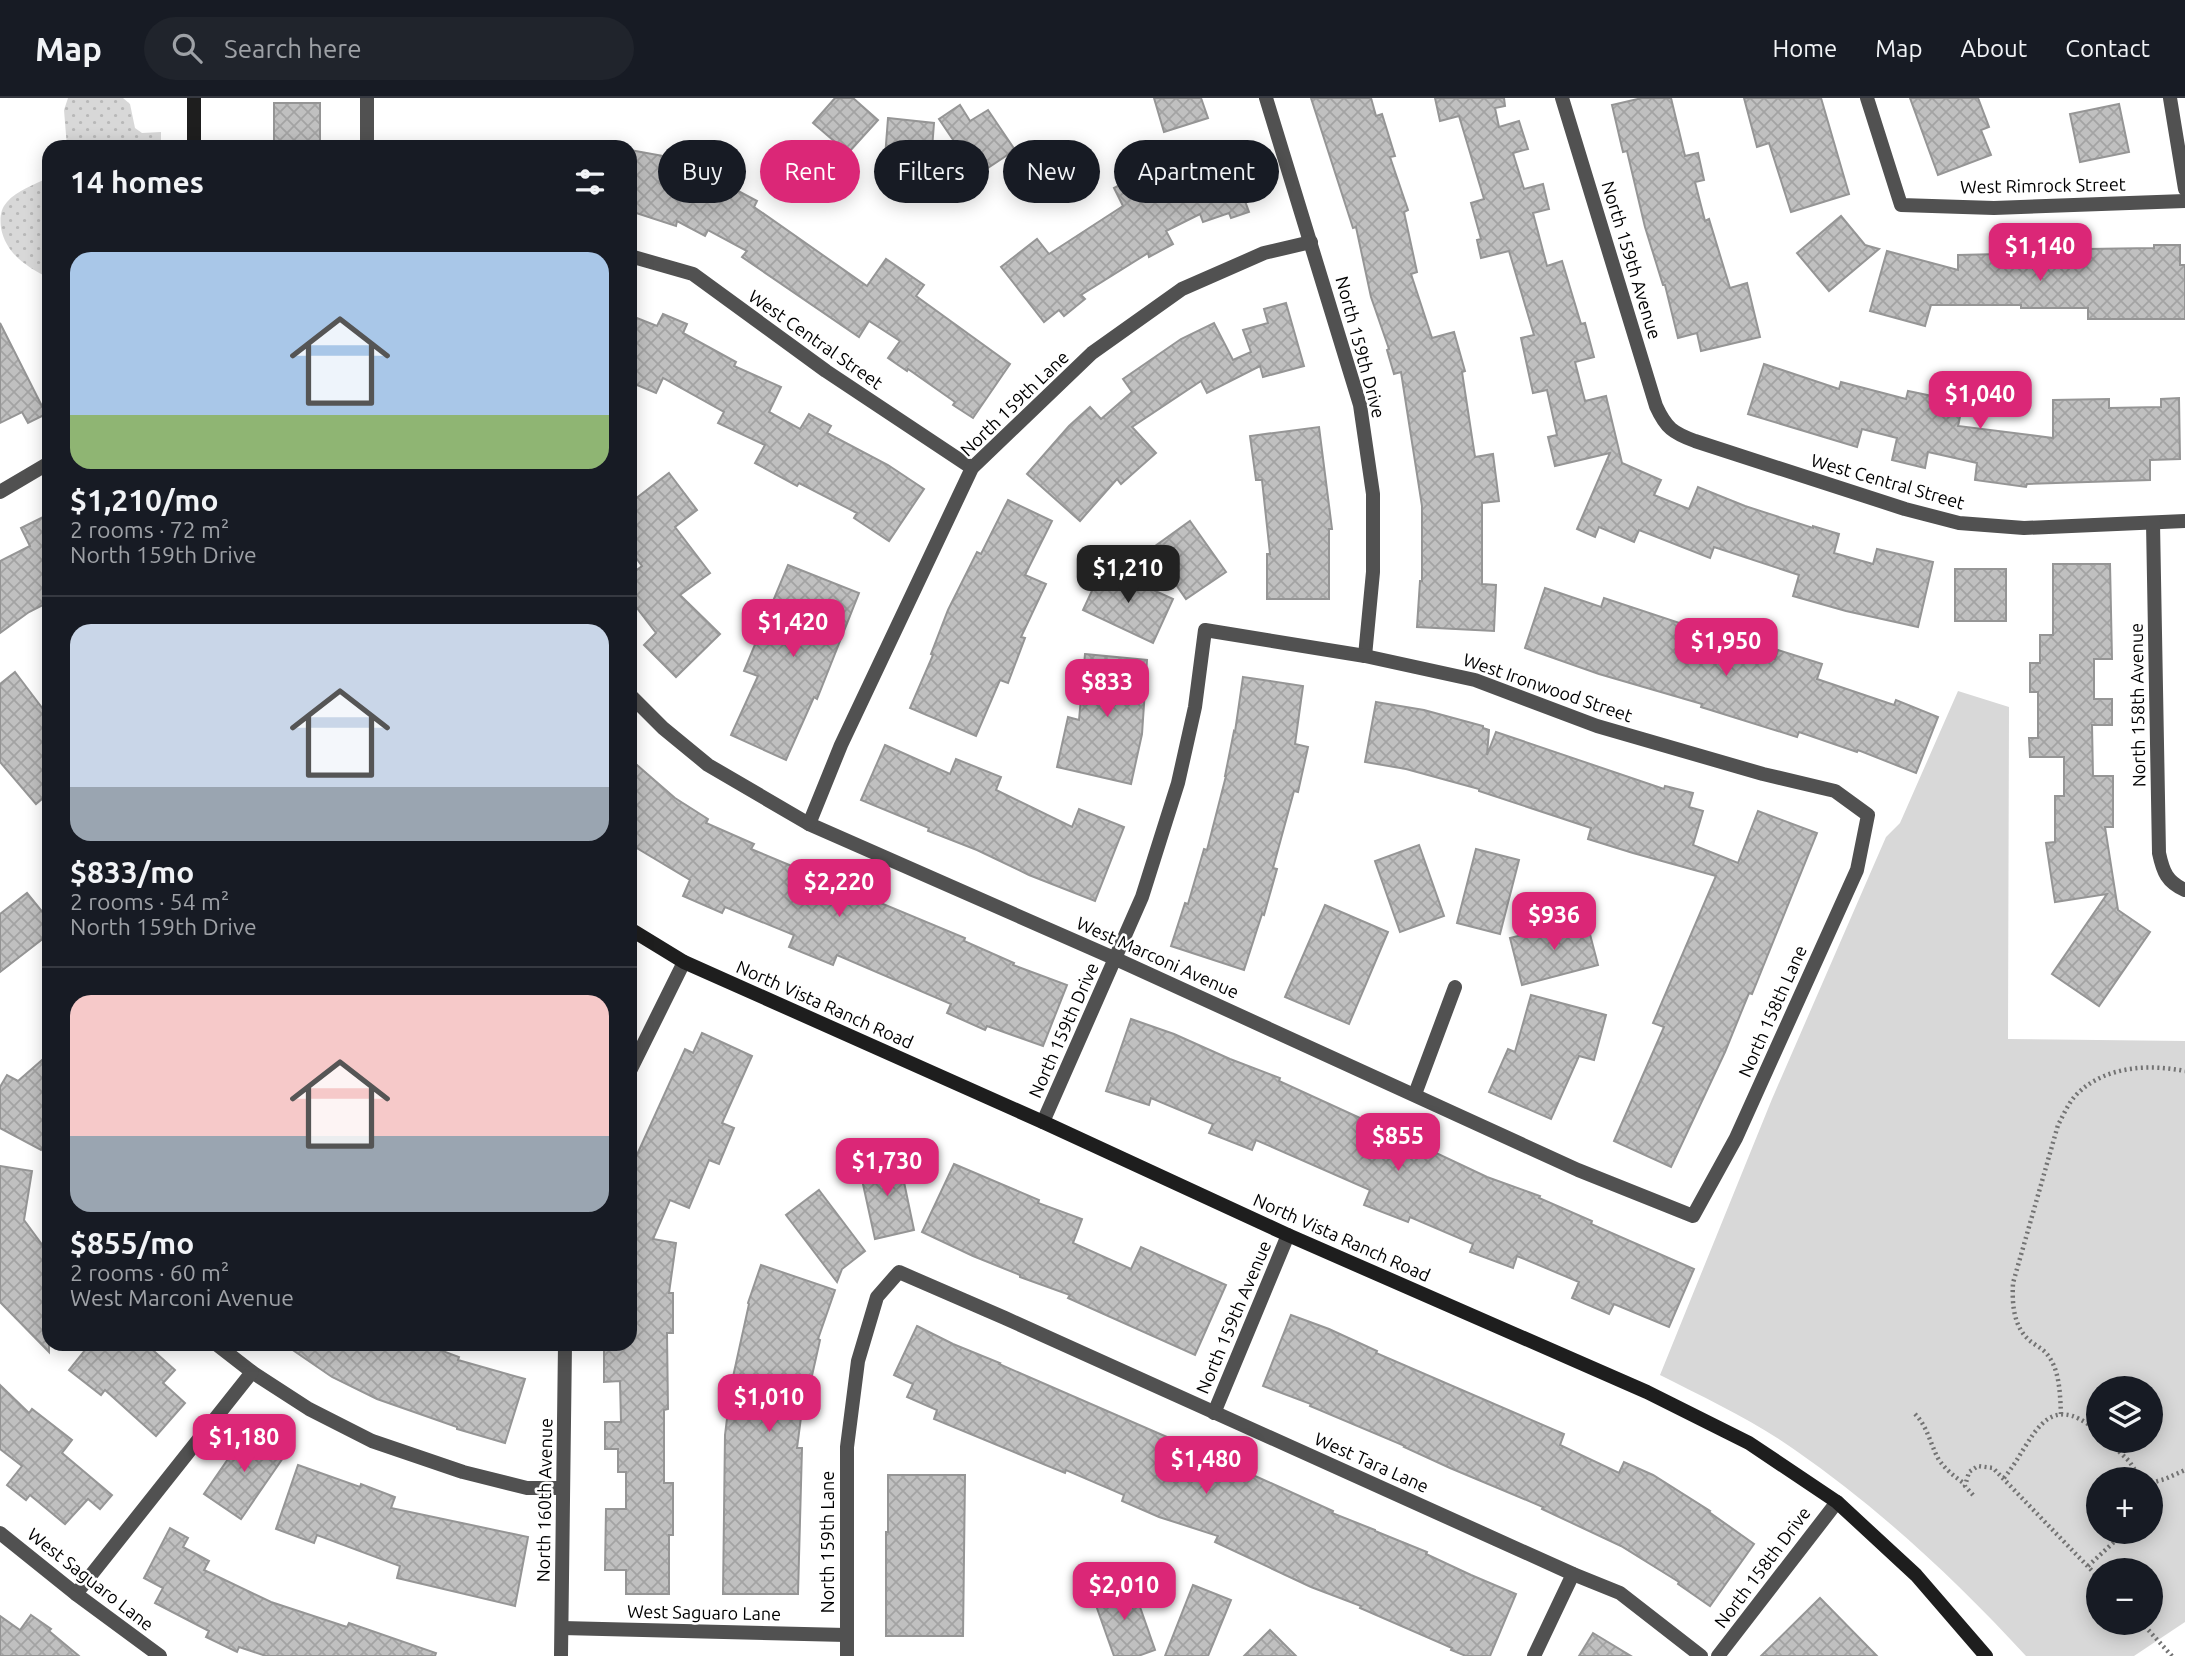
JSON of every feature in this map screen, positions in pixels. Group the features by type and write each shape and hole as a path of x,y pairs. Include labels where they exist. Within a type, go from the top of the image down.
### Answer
{"street":[{"path":"194,98 194,140"},
{"path":"367,98 367,140"},
{"name":"North 159th Drive","path":"1266,98 1360,405 1373,494 1373,572 1365,656"},
{"name":"North 159th Avenue","path":"1562,98 1656,406 1671,431"},
{"name":"West Rimrock Street","path":"1867,98 1901,205 1994,208 2185,201"},
{"path":"2170,98 2185,189"},
{"name":"North 159th Lane","path":"809,824 841,745 972,468 1093,353 1182,289 1264,253 1311,242"},
{"name":"West Central Street","path":"637,258 693,275 826,371 972,468"},
{"name":"West Central Street","path":"1671,431 1905,509 1959,523 2024,528 2185,521"},
{"path":"0,492 42,467"},
{"name":"North 158th Avenue","path":"2153,523 2159,853 2162,869 2171,883 2185,890"},
{"name":"North 159th Drive","path":"1043,1122 1142,897 1178,783 1195,707 1205,630"},
{"name":"West Ironwood Street","path":"1205,630 1365,656 1475,680 1597,726 1763,774 1835,791 1868,815"},
{"name":"West Marconi Avenue","path":"637,702 663,728 708,765 809,824 1116,959 1578,1170 1693,1216"},
{"name":"North 158th Lane","path":"1693,1216 1735,1138 1857,870 1868,815"},
{"name":"North Vista Ranch Road","path":"637,933 684,962 1288,1235 1634,1387 1749,1443 1837,1502 1916,1575 1986,1656"},
{"path":"637,1057 684,962"},
{"path":"1415,1094 1455,987"},
{"name":"North 159th Avenue","path":"1214,1413 1288,1235"},
{"name":"North 159th Lane","path":"847,1656 847,1447 858,1361 877,1297 899,1272"},
{"name":"West Tara Lane","path":"899,1272 1620,1593 1701,1656"},
{"path":"225,1351 309,1409 372,1441 463,1472 527,1488 563,1488"},
{"name":"North 160th Avenue","path":"561,1656 565,1351"},
{"path":"76,1594 252,1372"},
{"name":"North 158th Drive","path":"1718,1656 1837,1502"},
{"name":"West Saguaro Lane","path":"0,1533 160,1656"},
{"path":"1534,1656 1573,1574"},
{"name":"West Saguaro Lane","path":"562,1628 846,1634"}],"path":[{"path":"2062,1414 2055,1368 2046,1352 2026,1338 2018,1325 2012,1303 2013,1283 2058,1125 2078,1092 2118,1071 2166,1068 2185,1071"},
{"path":"1915,1414 1925,1426 1943,1465 1965,1484 1973,1495"},
{"path":"2004,1478 2041,1422 2056,1414 2062,1414 2072,1415 2086,1423"},
{"path":"2121,1453 2133,1467"},
{"path":"1965,1484 1969,1472 1983,1466 1993,1468 2086,1565"},
{"path":"2163,1480 2185,1470"},
{"path":"2098,1558 2112,1544"},
{"path":"2153,1635 2172,1656"}],"shaded area":[{"path":"68,98 123,98 130,104 135,128 142,133 161,132 161,140 66,140 64,110"},
{"path":"42,180 42,274 19,259 8,245 1,228 3,208 21,191"},
{"path":"1958,691 2009,707 2008,1039 2185,1041 2185,1622 2134,1656 2026,1656 1972,1600 1857,1496 1763,1429 1660,1375 1772,1099 1886,837 1900,823"}],"building":[{"path":"835,98 853,98 878,120 860,140 833,140 813,123"},
{"path":"1154,98 1201,98 1208,118 1164,132"},
{"path":"1311,98 1371,98 1376,116 1382,114 1395,156 1390,157 1408,210 1404,212 1417,272 1411,274 1432,338 1454,332 1465,371 1462,372 1475,457 1493,454 1499,501 1482,503 1482,584 1496,585 1494,631 1417,627 1422,581 1422,506 1401,372 1394,374 1387,350 1389,349 1371,297 1356,227 1353,228"},
{"path":"1435,98 1504,98 1505,106 1495,108 1499,127 1519,121 1528,149 1513,153 1524,189 1543,184 1549,209 1533,213 1547,266 1562,261 1581,324 1585,323 1594,357 1575,362 1585,401 1606,396 1622,463 1661,480 1654,495 1689,509 1698,487 1745,506 1839,534 1834,553 1873,564 1877,549 1933,562 1918,627 1793,596 1799,575 1714,547 1710,558 1639,530 1634,542 1599,527 1595,537 1577,529 1610,453 1555,466 1548,437 1557,435 1547,390 1533,393 1521,338 1534,335 1509,251 1481,258 1477,240 1481,239 1471,203 1484,199 1459,116 1440,121"},
{"path":"1642,98 1671,98 1685,156 1698,153 1704,180 1695,182 1705,221 1709,219 1730,288 1747,283 1760,337 1701,351 1697,333 1678,338 1665,285 1645,227 1627,151 1623,152 1612,105"},
{"path":"1744,98 1821,98 1849,194 1791,212 1769,143 1757,147"},
{"path":"1910,98 1978,98 1989,127 1981,130 1991,155 1938,175"},
{"path":"274,103 320,103 320,140 274,140"},
{"path":"2119,104 2129,152 2080,162 2070,114"},
{"path":"960,105 970,121 988,110 1008,140 1003,140 1003,158 989,167 989,140 953,140 939,119"},
{"path":"888,118 934,123 933,140 886,140"},
{"path":"637,151 658,155 658,203 746,203 746,195 757,201 754,207 867,286 886,259 924,285 916,296 1010,364 973,418 953,405 955,402 888,358 900,341 869,321 859,337 742,257 747,251 708,230 705,236 677,221 676,226 637,213"},
{"path":"1122,203 1246,203 1249,212 1231,218 1229,213 1203,222 1200,214 1166,231 1173,244 1149,257 1148,253 1081,295 1085,299 1064,316 1059,310 1044,322 1001,267 1037,239 1049,254 1123,206"},
{"path":"1841,216 1865,245 1879,249 1829,291 1797,253"},
{"path":"2154,245 2180,245 2180,265 2185,265 2185,319 2088,319 2088,308 1931,305 1925,326 1870,311 1887,251 1958,270 1958,255 2087,252 2087,249 2154,248"},
{"path":"1286,303 1304,366 1263,377 1260,366 1207,393 1201,381 1132,427 1156,453 1121,484 1117,479 1080,521 1027,474 1069,426 1090,407 1101,419 1132,392 1123,379 1181,339 1214,323 1233,360 1251,352 1243,330 1268,323 1264,309"},
{"path":"663,314 687,324 683,333 736,362 734,366 781,387 769,412 800,429 809,414 831,426 827,433 888,465 924,489 889,541 854,518 857,513 799,483 797,486 755,463 765,445 718,423 724,412 663,378 656,393 637,385 637,318 657,326"},
{"path":"0,323 42,406 42,416 28,423 22,412 0,423"},
{"path":"1764,364 1839,389 1841,382 1906,399 1908,391 1937,397 1939,389 1965,394 1958,426 2053,438 2053,400 2109,399 2109,408 2161,407 2161,399 2179,398 2180,459 2150,460 2150,480 2027,484 2026,487 1975,480 1977,463 1928,452 1925,468 1892,460 1897,438 1862,429 1857,447 1748,414"},
{"path":"1319,427 1332,529 1329,529 1329,599 1267,599 1267,554 1270,554 1262,480 1256,480 1250,436"},
{"path":"669,473 697,510 675,527 710,573 680,595 720,634 676,677 644,645 656,633 637,608 637,570 642,566 637,559 637,498"},
{"path":"1008,500 1052,521 1025,575 1046,584 1021,637 1025,638 1008,683 1000,680 976,736 910,708 933,655 931,654 948,610 977,552 981,554"},
{"path":"42,518 42,606 0,633 0,561 30,546 21,528"},
{"path":"1190,521 1226,572 1186,599 1151,549"},
{"path":"2053,564 2110,564 2112,659 2094,659 2094,699 2112,699 2112,725 2092,725 2093,776 2113,776 2113,827 2105,827 2118,910 2150,932 2099,1006 2052,974 2107,894 2055,902 2046,843 2055,842 2055,796 2064,796 2064,757 2030,757 2029,738 2038,738 2038,692 2030,692 2030,663 2040,663 2040,635 2053,635"},
{"path":"788,565 859,593 817,699 814,697 786,760 731,735 758,676 744,671"},
{"path":"1103,567 1173,599 1153,643 1083,610"},
{"path":"1955,569 2006,569 2006,621 1955,621"},
{"path":"1545,588 1601,607 1604,598 1704,631 1701,638 1775,659 1778,650 1822,664 1817,679 1894,705 1896,700 1938,717 1916,773 1858,750 1857,752 1799,732 1797,737 1525,648"},
{"path":"1085,654 1147,660 1142,734 1131,784 1057,767 1068,717 1079,720"},
{"path":"15,672 42,708 42,799 36,804 0,762 0,684"},
{"path":"1243,677 1303,686 1295,744 1308,747 1298,792 1294,791 1273,868 1277,869 1264,915 1262,914 1244,970 1171,946 1185,903 1188,904 1204,849 1207,850 1226,776"},
{"path":"1376,702 1424,710 1483,726 1489,730 1487,755 1496,732 1664,789 1665,786 1693,793 1689,807 1703,811 1693,845 1738,863 1758,811 1817,833 1752,994 1749,993 1725,1052 1671,1167 1614,1141 1664,1027 1653,1023 1716,876 1588,839 1591,828 1479,789 1406,769 1365,762"},
{"path":"885,745 950,774 956,759 1001,777 996,790 1072,827 1079,809 1124,827 1095,901 1029,875 977,850 928,831 929,828 861,800"},
{"path":"637,765 675,798 708,819 706,823 754,844 751,849 965,938 964,941 1014,963 1013,965 1067,985 1043,1046 987,1026 985,1030 947,1013 951,1004 837,955 833,965 789,947 794,935 725,907 722,913 683,896 690,880 637,848"},
{"path":"1419,845 1444,916 1400,932 1375,861"},
{"path":"1476,849 1519,860 1500,934 1457,923"},
{"path":"27,893 42,911 42,939 0,972 0,914"},
{"path":"1325,905 1388,932 1349,1024 1285,997"},
{"path":"1586,919 1598,965 1522,985 1510,938"},
{"path":"1531,995 1606,1015 1594,1060 1579,1056 1551,1119 1489,1092 1508,1049 1515,1052"},
{"path":"1131,1019 1280,1078 1279,1081 1437,1150 1436,1153 1487,1177 1540,1196 1539,1198 1592,1221 1591,1224 1694,1269 1669,1327 1614,1304 1609,1314 1572,1298 1579,1282 1517,1256 1513,1268 1470,1252 1473,1244 1410,1217 1408,1222 1364,1205 1370,1190 1256,1140 1252,1150 1209,1133 1213,1124 1151,1098 1149,1105 1106,1091"},
{"path":"702,1033 752,1056 722,1123 734,1128 719,1164 709,1160 689,1208 670,1200 653,1239 676,1243 669,1293 673,1293 673,1333 667,1333 668,1409 664,1410 664,1483 673,1483 673,1535 669,1535 669,1594 626,1594 626,1570 605,1570 606,1509 626,1509 626,1472 618,1472 618,1449 605,1449 605,1422 621,1422 620,1381 604,1382 604,1351 637,1351 637,1155 685,1049 693,1053"},
{"path":"42,1060 41,1150 0,1128 0,1087 7,1075 18,1081"},
{"path":"899,1158 914,1230 875,1239 859,1166"},
{"path":"954,1164 1039,1200 1038,1203 1082,1219 1073,1243 1131,1269 1141,1247 1226,1285 1195,1355 1068,1298 1070,1295 1020,1277 922,1232"},
{"path":"0,1166 32,1171 24,1220 42,1244 42,1345 0,1302"},
{"path":"819,1190 865,1251 842,1269 837,1282 786,1215"},
{"path":"761,1265 835,1290 818,1339 820,1340 811,1380 806,1379 797,1448 802,1448 798,1594 723,1594 725,1435 731,1386 748,1303"},
{"path":"1291,1315 1329,1329 1377,1351 1376,1353 1564,1434 1560,1445 1619,1473 1624,1462 1653,1475 1710,1511 1754,1544 1710,1606 1678,1584 1679,1582 1621,1546 1542,1509 1543,1507 1310,1406 1311,1404 1263,1386"},
{"path":"917,1326 1190,1447 1188,1450 1235,1467 1516,1594 1490,1656 1466,1656 1451,1650 1452,1648 1360,1608 1361,1606 1311,1587 1215,1542 1218,1536 1159,1517 1122,1501 1124,1495 934,1419 937,1410 907,1397 913,1384 894,1375"},
{"path":"84,1351 154,1351 175,1370 163,1383 185,1403 156,1436 105,1390 101,1395 69,1370"},
{"path":"294,1351 443,1351 459,1357 458,1360 525,1379 505,1443 457,1429 377,1399 332,1377"},
{"path":"0,1385 29,1413 32,1409 72,1440 62,1453 112,1495 100,1509 88,1499 65,1524 30,1495 26,1500 7,1485 22,1466 0,1449"},
{"path":"248,1430 285,1455 241,1519 204,1494"},
{"path":"298,1465 395,1497 391,1508 528,1537 515,1606 397,1578 400,1566 317,1535 314,1543 276,1529"},
{"path":"888,1475 965,1475 963,1636 886,1636"},
{"path":"170,1528 188,1538 183,1547 209,1561 204,1570 271,1602 347,1627 349,1623 436,1653 435,1656 266,1656 239,1647 237,1652 206,1637 209,1631 155,1603 163,1588 144,1578"},
{"path":"1132,1584 1155,1650 1138,1656 1114,1656 1093,1597"},
{"path":"1193,1585 1231,1600 1208,1656 1165,1656"},
{"path":"1820,1598 1877,1656 1761,1656"},
{"path":"31,1615 51,1629 49,1631 79,1656 0,1656 0,1616 20,1630"},
{"path":"1270,1630 1296,1656 1244,1656"},
{"path":"1593,1633 1631,1656 1579,1656"}]}
